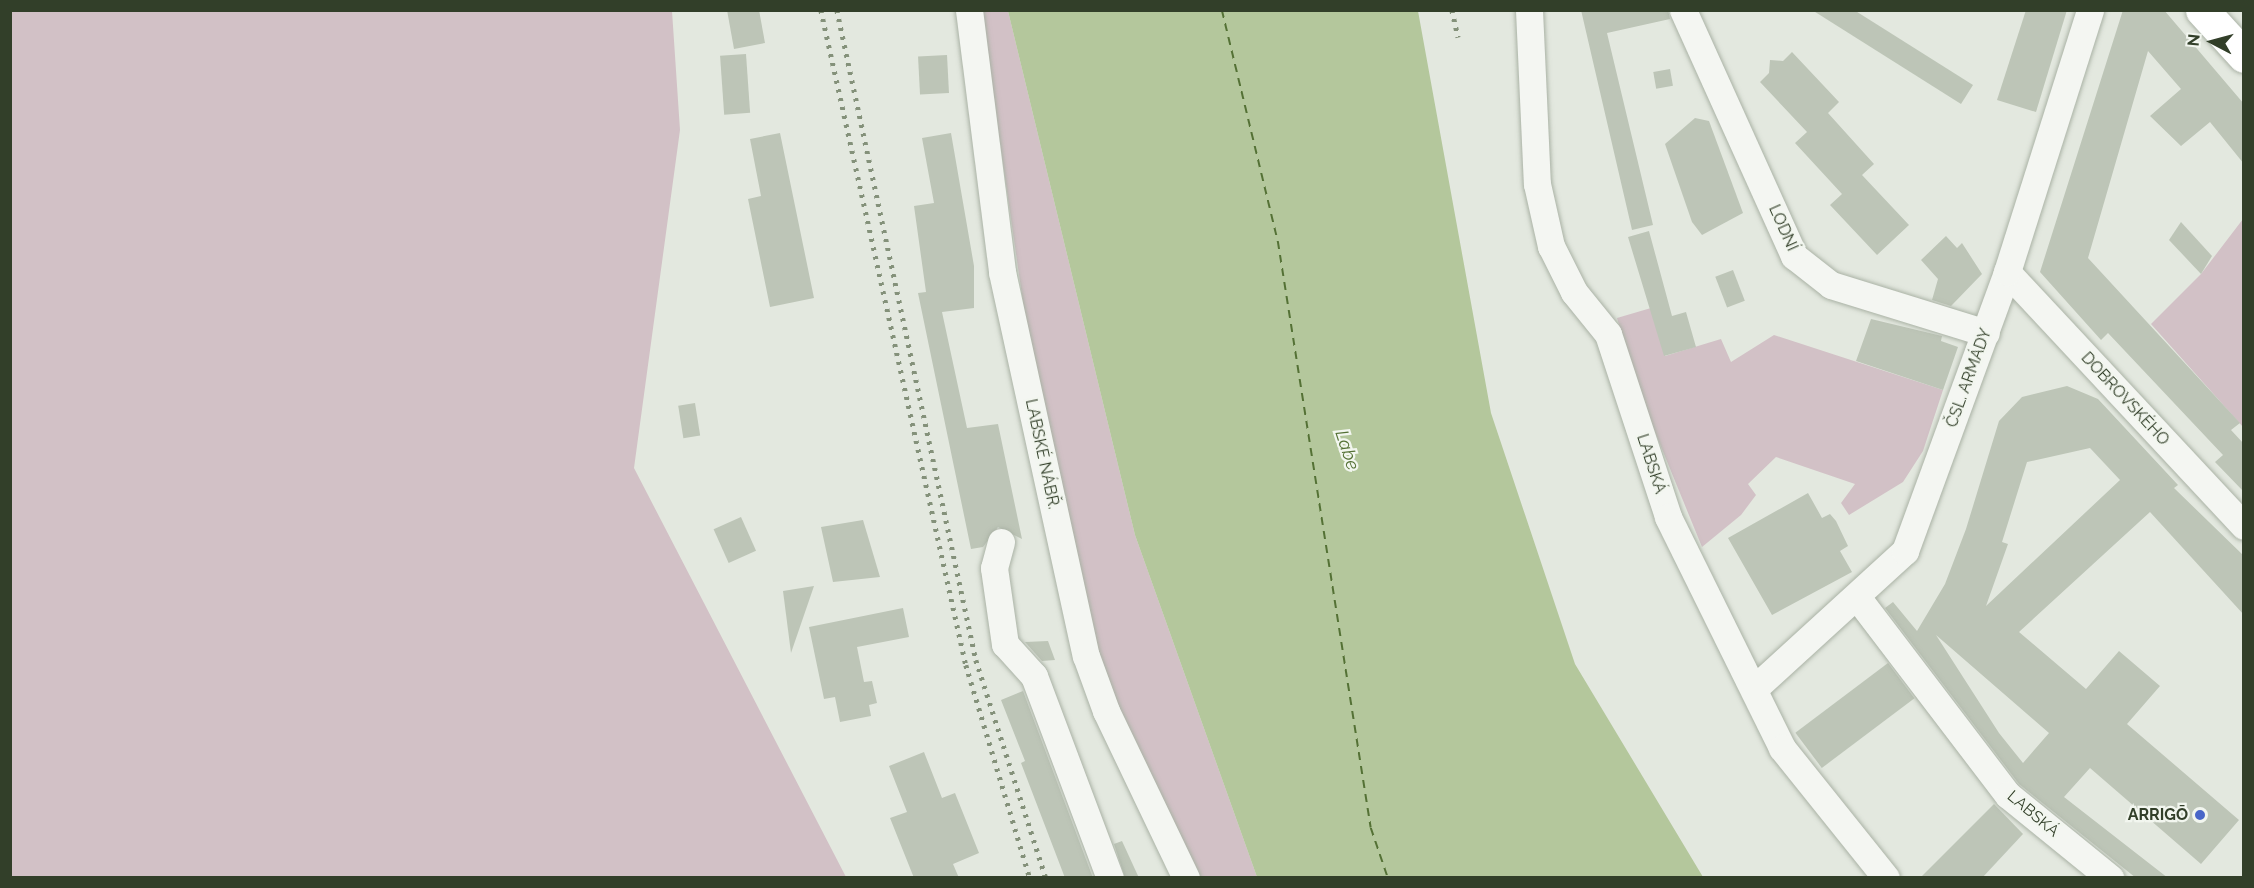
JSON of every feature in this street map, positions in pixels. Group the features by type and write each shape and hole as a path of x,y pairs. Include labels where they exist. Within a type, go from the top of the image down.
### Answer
{"main road":[{"path":"2202,10 2244,56"}],"street":[{"name":"LABSKÉ NÁBŘ.","path":"969,10 1002,272 1086,656 1106,711 1186,878"},
{"name":"LABSKÁ","path":"1529,10 1537,184 1551,246 1575,292 1608,333 1668,518 1756,687 1782,748 1886,878"},
{"name":"LODNÍ","path":"1683,10 1794,255 1831,285 1986,333"},
{"name":"ČSL. ARMÁDY","path":"1756,687 1905,551 2007,272 2090,10"},
{"name":"DOBROVSKÉHO","path":"2007,272 2244,526"},
{"path":"1001,542 994,568 1005,644 1034,675 1110,878"},
{"name":"LABSKÁ","path":"1857,597 2008,795 2110,878"}],"shaded area":[{"path":"10,11 672,11 680,130 634,468 846,877 11,877"},
{"path":"981,11 1008,11 1135,535 1257,877 1197,877 1118,708 1093,639 1026,323"},
{"path":"2243,219 2243,427 2151,324 2201,274"},
{"path":"1651,308 1665,356 1721,339 1731,362 1774,335 1943,390 1923,451 1903,482 1849,515 1841,503 1855,484 1776,457 1748,484 1756,495 1741,515 1702,547 1644,405 1617,318"}],"water":[{"name":"Labe","path":"1008,11 1418,11 1491,413 1575,664 1703,877 1257,877 1135,535"}],"building":[{"path":"727,10 759,10 765,43 734,49"},
{"path":"1581,10 1668,10 1670,19 1607,33 1653,225 1632,230"},
{"path":"1812,10 1854,10 1973,85 1961,104"},
{"path":"2026,10 2067,10 2036,112 1997,100"},
{"path":"2123,10 2164,10 2244,104 2244,164 2210,122 2181,146 2150,116 2181,89 2148,51 2088,258 2240,423 2231,430 2244,444 2244,492 2215,462 2223,455 2108,333 2101,340 2040,272"},
{"path":"1792,52 1839,102 1828,113 1874,164 1862,175 1909,225 1877,255 1830,205 1842,194 1795,143 1807,132 1760,82 1769,73 1770,60 1783,61"},
{"path":"746,54 750,113 724,115 720,56"},
{"path":"947,55 949,93 920,94 918,57"},
{"path":"1670,69 1673,86 1656,89 1653,72"},
{"path":"1695,118 1709,121 1743,213 1702,235 1692,222 1665,144"},
{"path":"780,133 814,298 770,307 748,199 761,196 750,139"},
{"path":"951,133 974,266 974,308 942,312 967,428 998,424 1022,539 998,527 983,547 971,549 918,293 926,292 914,206 934,203 922,138"},
{"path":"2181,222 2212,256 2201,274 2169,240"},
{"path":"1649,231 1672,316 1686,312 1696,347 1664,356 1628,237"},
{"path":"1946,236 1957,248 1962,243 1982,274 1951,306 1932,300 1938,279 1921,260"},
{"path":"1733,270 1745,301 1727,308 1715,277"},
{"path":"1871,319 1942,336 1941,341 1958,347 1943,390 1856,361"},
{"path":"2067,386 2098,399 2178,485 2174,488 2244,556 2244,615 2150,512 2019,632 2086,689 2119,651 2160,686 2127,724 2239,820 2201,864 2090,768 2064,797 2168,878 2136,878 2019,784 1885,608 1893,602 1917,631 1945,584 1966,529 1999,421 2022,397","holes":["2090,448 2120,480 1986,606 2008,544 2002,542 2027,462","1936,635 2049,733 2023,763 1999,733"]},
{"path":"695,403 700,436 683,438 678,406"},
{"path":"1808,493 1822,518 1830,514 1836,521 1848,546 1840,551 1852,572 1772,615 1728,538"},
{"path":"741,517 756,551 729,563 714,529"},
{"path":"863,520 880,577 833,582 821,527"},
{"path":"814,586 791,653 783,591"},
{"path":"903,608 909,637 857,647 864,682 872,681 877,703 869,705 871,716 840,722 835,697 824,699 809,627"},
{"path":"1048,641 1055,660 1042,661 1025,642"},
{"path":"1888,663 1914,698 1822,768 1795,733"},
{"path":"1023,691 1093,878 1065,878 1021,763 1025,761 1001,700"},
{"path":"924,752 942,798 955,793 979,853 953,864 959,878 914,878 890,818 907,812 889,766"},
{"path":"1994,804 2023,834 1982,878 1920,878"},
{"path":"1122,841 1139,878 1125,878 1114,844"}],"ferry route":[{"path":"1222,10 1278,241 1371,828 1388,878"}],"railway":[{"path":"821,10 966,665 1030,878"},
{"path":"837,10 976,660 1046,878"},
{"path":"1452,10 1458,37"}],"place":[{"name":"ARRIGŌ","path":"2200,815"}]}
